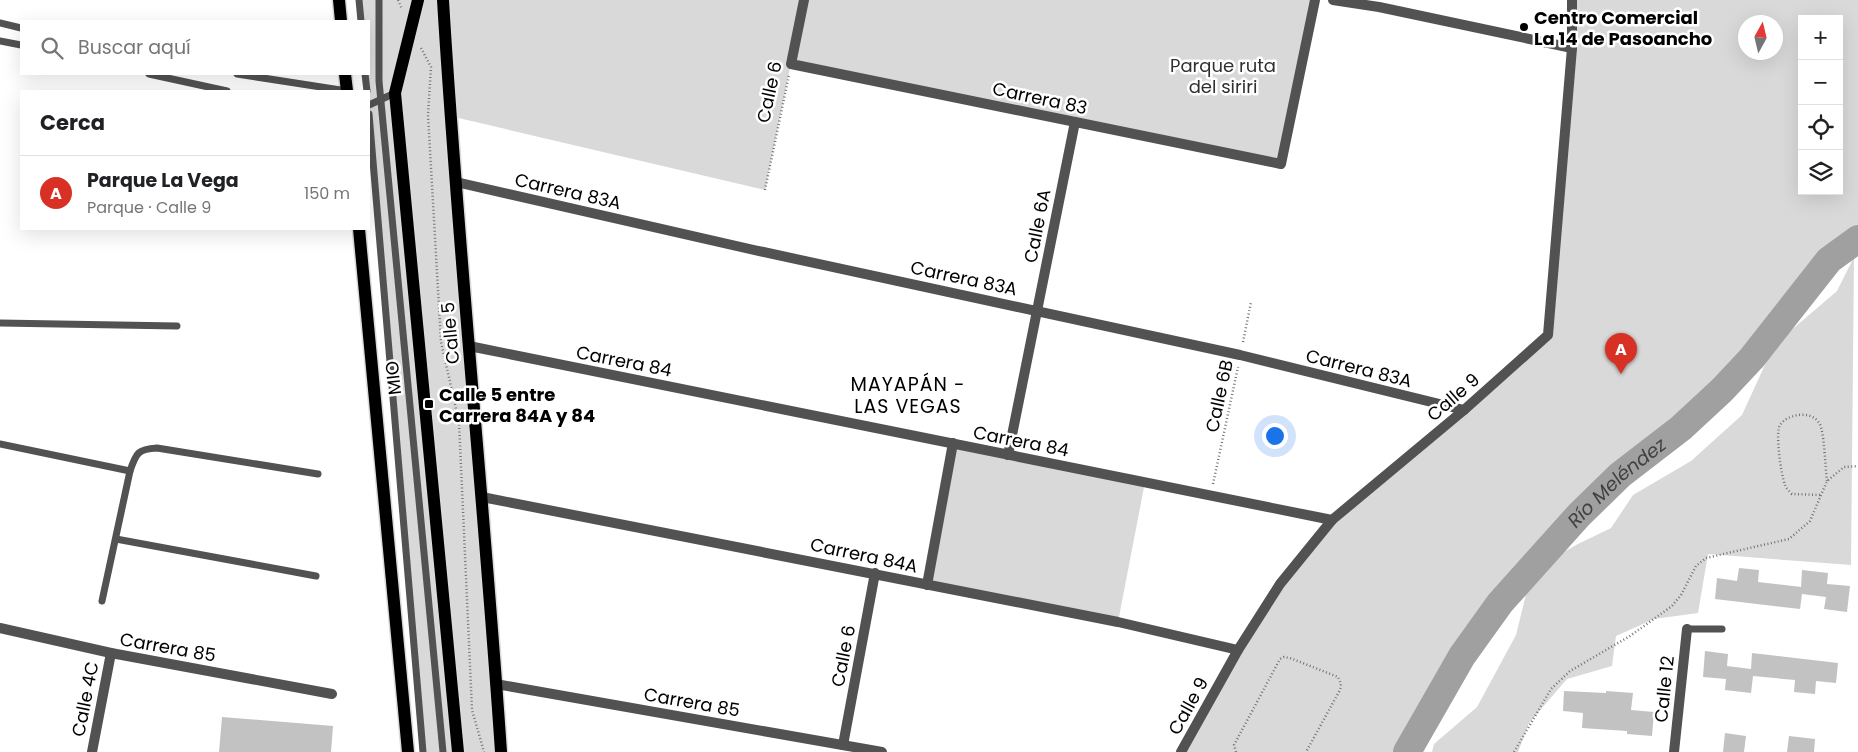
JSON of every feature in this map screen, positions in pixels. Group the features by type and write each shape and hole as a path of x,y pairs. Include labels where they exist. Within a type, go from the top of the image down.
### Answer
{"main road":[{"path":"339,0 341,20"},
{"path":"418,0 394,93 458,752"},
{"name":"Calle 5","path":"443,0 501,752"},
{"path":"345,75 346,90"},
{"path":"359,230 408,752"}],"street":[{"name":"Calle 6","path":"791,64 804,0"},
{"name":"Carrera 83","path":"791,64 1281,164 1315,0"},
{"path":"1333,0 1379,7 1572,48"},
{"name":"Calle 9","path":"1182,752 1238,650 1280,584 1332,520 1464,410 1548,335 1572,48 1572,0"},
{"name":"Calle 6A","path":"1008,455 1075,122"},
{"name":"Carrera 83A","path":"456,182 754,250 1240,355 1464,410"},
{"name":"Carrera 84","path":"469,346 1332,520"},
{"path":"927,585 953,444"},
{"name":"Carrera 84A","path":"482,496 1118,622 1238,650"},
{"name":"Calle 6","path":"843,745 875,573"},
{"name":"Carrera 85","path":"0,628 111,653 332,694"},
{"name":"Calle 12","path":"1674,752 1687,629"},
{"name":"Calle 4C","path":"92,752 111,653"},
{"name":"Carrera 85","path":"496,684 882,752"}],"lane":[{"path":"359,0 361,20"},
{"name":"MIO","path":"379,0 378,81 443,752"},
{"path":"0,23 20,28"},
{"path":"0,41 20,45"},
{"path":"154,75 223,90"},
{"path":"243,75 340,90"},
{"path":"365,75 367,90"},
{"path":"370,105 394,93"},
{"name":"MIO","path":"370,126 423,752"},
{"path":"0,323 177,326"},
{"path":"0,444 130,470"},
{"path":"102,602 130,470 135,456 144,449 158,448 318,474"},
{"path":"116,539 316,576"},
{"path":"1687,629 1722,629"}],"path":[{"path":"398,0 410,28 431,67 428,115 440,342 459,422 472,710 484,752"},
{"name":"Calle 6","path":"765,190 791,64"},
{"name":"Calle 6B","path":"1210,496 1251,302"},
{"path":"1821,495 1792,494 1785,487 1777,437 1779,426 1784,420 1807,414 1815,418 1820,427 1827,481"},
{"path":"1514,752 1551,690 1570,671 1630,636 1672,606 1681,595 1696,566 1706,558 1789,539 1810,521 1827,481 1844,467 1858,466"},
{"path":"1236,752 1234,745 1280,659 1284,657 1338,678 1341,684 1340,690 1306,752"}],"green space":[{"name":"Parque ruta del siriri","path":"359,0 1315,0 1281,164 790,68 765,190 450,116 501,752 423,752 370,126 370,90 365,75 370,75 370,20 361,20"},
{"path":"1572,0 1858,0 1858,239 1829,260 1752,358 1722,390 1681,428 1620,475 1579,515 1500,603 1462,656 1407,752 1181,752 1238,650 1332,520 1548,335"},
{"path":"1854,257 1851,565 1708,554 1698,613 1654,619 1616,636 1612,666 1567,679 1529,723 1518,752 1432,752 1434,744 1477,707 1516,635 1532,570 1611,528 1633,495 1691,461 1742,415 1774,345 1837,291"},
{"path":"953,443 1145,482 1118,622 927,585"}],"building":[{"path":"1739,568 1759,570 1758,582 1801,587 1802,570 1828,573 1827,584 1850,586 1847,612 1824,609 1826,597 1802,594 1800,609 1715,599 1717,578 1737,581"},
{"path":"1705,651 1728,654 1727,666 1751,669 1752,653 1838,663 1836,683 1816,681 1815,694 1794,692 1795,680 1753,676 1751,693 1725,690 1726,679 1703,677"},
{"path":"1564,691 1633,693 1631,710 1654,712 1652,736 1627,734 1627,731 1582,728 1583,713 1563,711"},
{"path":"222,717 333,726 331,752 219,752"},
{"path":"1725,733 1746,736 1744,752 1723,752"},
{"path":"1789,736 1815,739 1814,752 1787,752"}],"waterway":[{"name":"Río Meléndez","path":"1407,752 1462,656 1500,603 1579,515 1620,475 1681,428 1722,390 1752,358 1829,260 1858,239"}],"place":[{"name":"Centro Comercial La 14 de Pasoancho","path":"1524,27"},
{"name":"Parque La Vega","path":"1621,374"},
{"name":"Calle 5 entre Carrera 84A y 84","path":"429,404"}],"district":[{"name":"MAYAPÁN - LAS VEGAS","path":"908,395"}]}
